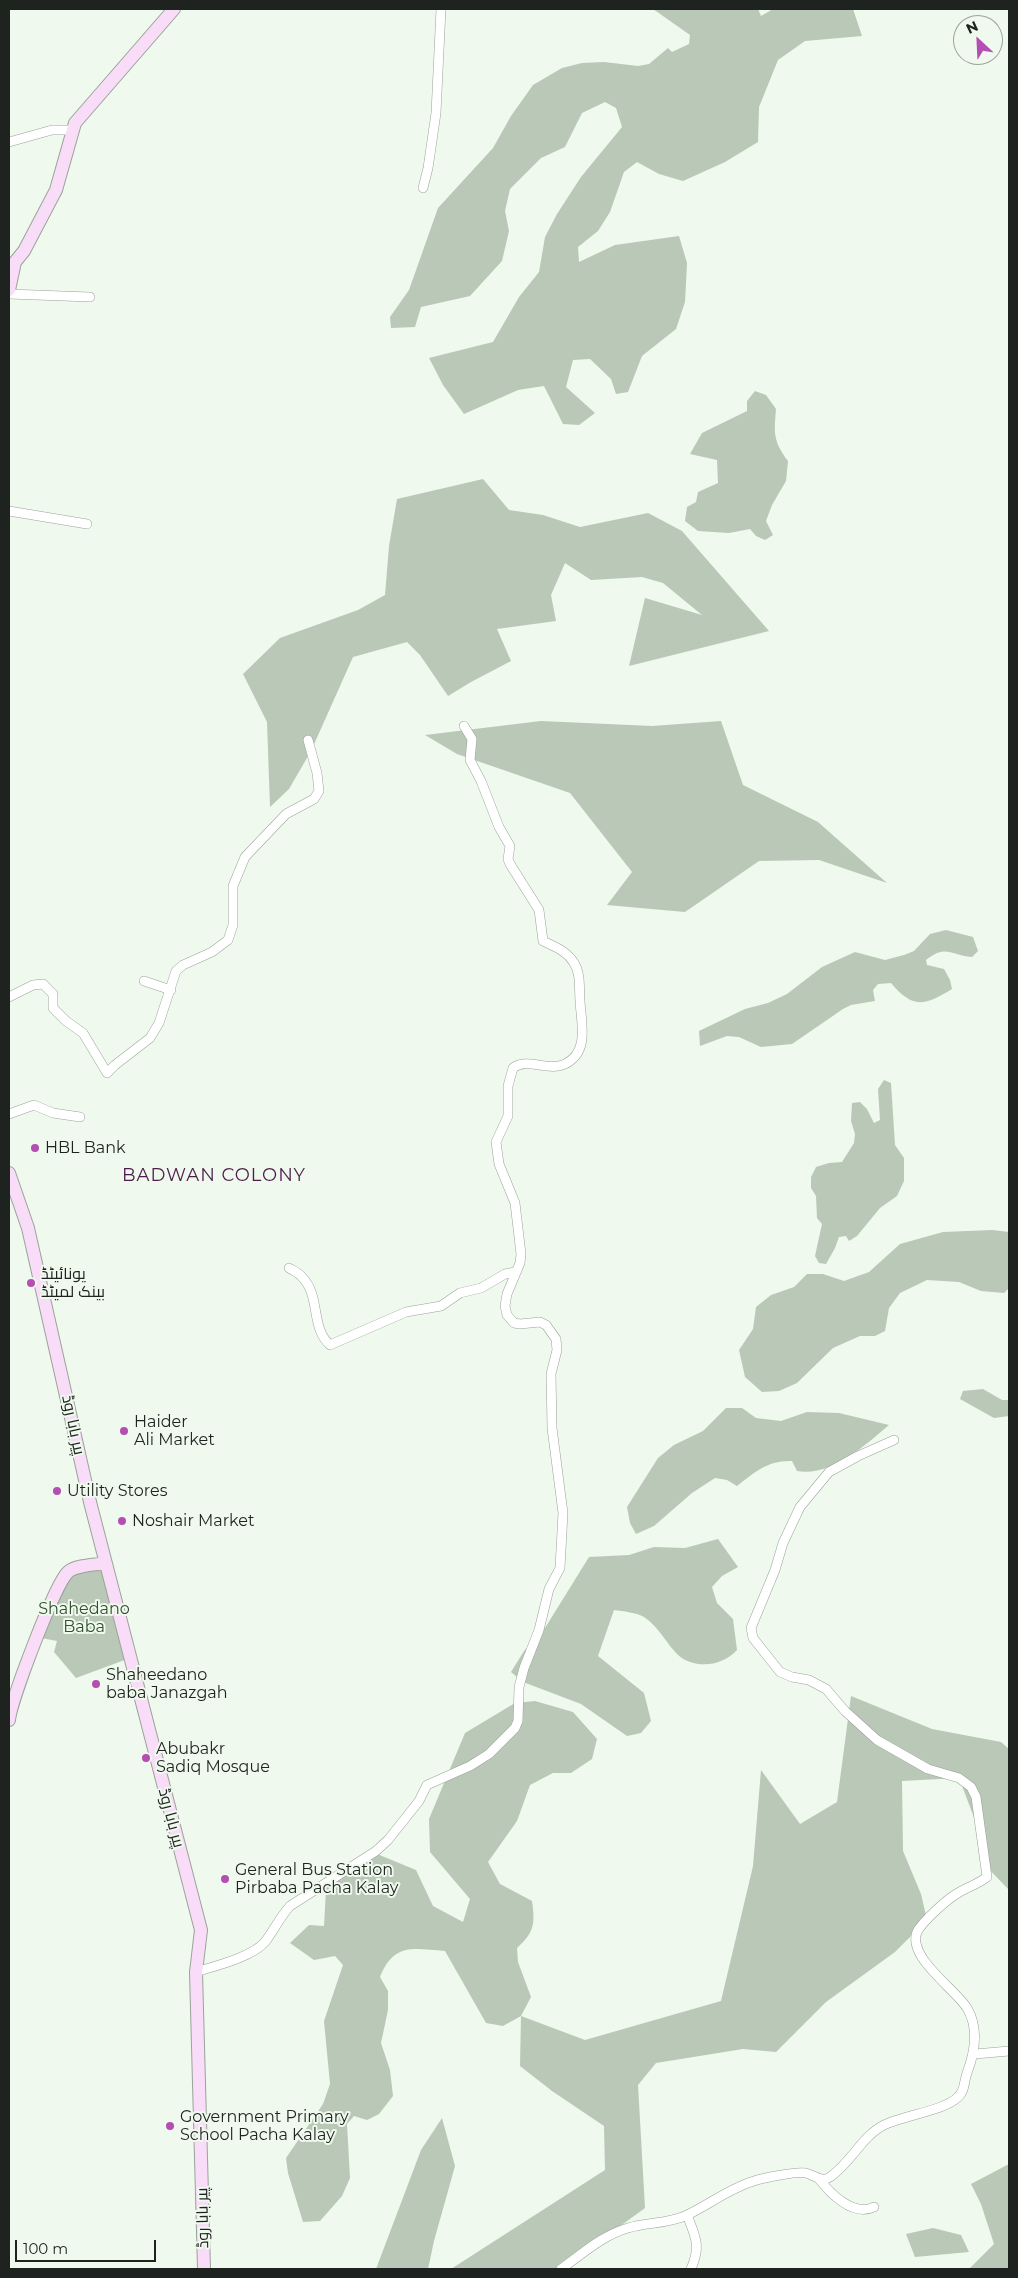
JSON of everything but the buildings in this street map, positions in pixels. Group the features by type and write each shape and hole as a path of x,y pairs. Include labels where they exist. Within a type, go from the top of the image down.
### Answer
{"main road":[{"path":"9,290 15,262 24,251 56,190 75,123 174,9"},
{"name":"پیر بابا روڈ","path":"10,1179 30,1237 105,1563 202,1930 196,1972 204,2269"},
{"path":"9,1720 10,1712 52,1600 62,1580 69,1572 105,1563"}],"street":[{"path":"423,188 428,168 436,113 441,9"},
{"path":"9,142 52,130 73,130"},
{"path":"9,294 90,297"},
{"path":"9,510 87,524"},
{"path":"196,1972 230,1961 255,1949 264,1942 280,1916 290,1906 376,1851 388,1840 419,1801 427,1786 470,1766 489,1754 505,1739 518,1721 519,1687 524,1668 539,1630 549,1590 560,1568 563,1513 552,1428 551,1374 557,1350 556,1339 546,1325 540,1322 514,1323 507,1315 505,1306 507,1294 520,1263 521,1254 515,1203 499,1164 496,1142 508,1116 508,1086 513,1068 524,1063 552,1067 566,1064 574,1057 580,1047 583,1035 579,974 568,954 543,941 539,910 510,864 508,859 510,846 499,827 481,781 470,760 472,739 464,726"},
{"path":"9,997 33,985 44,984 53,994 53,1008 70,1025 83,1033 107,1073 115,1064 150,1038 171,990 176,971 183,965 212,952 228,940 233,925 233,886 245,858 286,814 314,800 319,790 317,773 308,740"},
{"path":"144,982 171,990"},
{"path":"9,1114 34,1105 53,1112 80,1117"},
{"path":"290,1268 302,1277 310,1289 320,1332 326,1340 334,1345 406,1312 441,1306 460,1293 481,1288 505,1274 515,1272"},
{"path":"561,2269 614,2233 630,2227 674,2220 755,2180 793,2172 806,2173 818,2178 829,2178 854,2154 870,2134 882,2126 944,2106 958,2097 963,2088 965,2076 975,2054 972,2022 966,2007 939,1978 915,1941 918,1930 946,1903 957,1894 988,1877 976,1798 971,1787 959,1778 928,1769 877,1740 857,1723 826,1689 809,1680 792,1677 780,1672 752,1638 751,1628 775,1570 783,1543 800,1507 829,1472 858,1456 894,1440"},
{"path":"975,2054 1009,2051"},
{"path":"818,2178 825,2187 854,2208 863,2210 874,2207"},
{"path":"687,2215 697,2239 697,2256 690,2269"}],"green space":[{"path":"653,9 758,9 761,16 773,9 853,9 862,36 805,41 778,60 759,107 758,142 725,162 683,181 659,174 637,162 624,172 610,212 598,231 578,247 579,262 615,245 679,236 687,263 685,302 676,329 642,356 628,392 616,394 611,379 590,359 573,360 566,387 595,413 579,425 563,424 544,386 518,390 464,414 443,385 429,358 493,342 519,297 539,272 545,237 557,214 581,177 622,127 616,108 605,102 582,113 565,147 541,158 510,189 505,211 509,231 502,261 470,296 421,307 415,327 391,328 390,317 409,290 438,208 493,148 511,116 533,85 562,68 582,63 604,62 638,66 649,64 668,48 672,52 689,44 690,35"},
{"path":"755,391 766,395 776,409 777,442 788,461 786,481 772,505 766,521 773,535 765,540 756,536 750,529 729,533 698,531 685,521 687,507 696,502 698,492 718,483 717,460 690,454 702,433 747,411 747,401"},
{"path":"483,479 509,510 543,515 580,527 648,513 682,531 769,631 629,666 645,598 702,615 663,583 642,577 591,580 565,563 551,595 556,621 497,629 511,661 448,696 420,655 407,642 353,657 311,751 289,789 270,807 267,722 243,674 280,638 358,610 385,595 389,546 397,499"},
{"path":"541,721 652,726 721,721 743,785 818,822 887,883 819,860 759,861 685,912 607,905 632,872 570,793 457,754 425,735"},
{"path":"946,930 973,937 978,951 972,957 944,951 926,960 927,965 944,969 952,989 934,999 919,1002 913,1001 891,983 878,984 873,990 875,1001 851,1005 843,1009 792,1044 761,1047 739,1037 727,1036 700,1046 699,1031 745,1009 768,1003 787,994 822,967 855,952 885,960 904,955 914,951 930,934"},
{"path":"884,1080 891,1083 895,1145 904,1158 904,1181 897,1196 880,1208 857,1236 849,1241 846,1236 839,1237 826,1264 819,1263 815,1256 822,1224 817,1218 816,1196 811,1188 811,1177 816,1167 842,1162 854,1143 855,1134 851,1121 852,1103 860,1102 867,1109 874,1123 880,1120 878,1089"},
{"path":"992,1230 1009,1232 1009,1288 1004,1293 981,1291 959,1282 927,1280 900,1293 889,1308 885,1331 875,1336 860,1336 833,1348 797,1383 779,1391 762,1392 745,1377 739,1350 753,1329 756,1307 771,1295 794,1287 807,1274 823,1274 844,1281 869,1272 900,1244 943,1232"},
{"path":"983,1389 1002,1400 1009,1400 1009,1416 994,1418 960,1399 963,1391"},
{"path":"726,1408 742,1408 756,1418 781,1421 807,1412 839,1413 889,1425 846,1458 822,1469 810,1472 797,1471 792,1461 783,1461 762,1468 737,1486 727,1480 715,1478 692,1493 654,1526 636,1534 630,1523 627,1507 658,1458 674,1445 703,1431"},
{"path":"718,1539 738,1567 722,1576 712,1587 717,1603 733,1619 737,1650 724,1660 717,1663 700,1664 685,1660 678,1655 654,1625 644,1617 634,1613 614,1610 598,1656 644,1693 651,1721 641,1733 627,1736 581,1704 523,1682 511,1672 524,1651 545,1628 589,1557 629,1555 654,1547 685,1548"},
{"name":"Shahedano Baba","path":"105,1563 130,1658 76,1678 54,1652 57,1641 41,1638 62,1580"},
{"path":"851,1696 932,1729 1001,1742 1009,1749 1009,1890 986,1866 981,1836 959,1778 902,1781 903,1851 921,1894 927,1920 895,1952 826,2002 776,2052 743,2049 656,2063 638,2085 645,2208 561,2269 451,2269 605,2170 604,2126 552,2091 520,2066 521,2016 585,2040 721,2001 753,1866 761,1770 800,1824 837,1802"},
{"path":"535,1701 573,1712 597,1739 592,1759 571,1773 553,1773 530,1785 517,1821 488,1862 500,1884 532,1901 532,1927 527,1937 517,1948 518,1962 531,1997 521,2016 503,2026 486,2023 445,1951 406,1950 392,1958 380,1977 388,1991 388,2010 381,2043 390,2070 393,2096 379,2114 367,2120 354,2116 347,2124 350,2178 342,2196 320,2221 303,2222 288,2173 286,2158 323,2104 330,2084 324,2021 343,1965 335,1956 314,1960 290,1943 309,1925 324,1926 326,1889 353,1863 377,1854 416,1870 433,1906 463,1922 470,1899 430,1852 429,1819 465,1733 515,1703"},
{"path":"442,2118 455,2166 428,2269 376,2269 421,2150"},
{"path":"1009,2164 1009,2269 969,2269 994,2244 981,2204 971,2184"},
{"path":"933,2228 961,2235 969,2252 915,2257 906,2234"}],"place":[{"name":"HBL Bank","path":"35,1148"},
{"name":"یونائیٹڈ بینک لمیٹڈ","path":"31,1283"},
{"name":"Haider Ali Market","path":"124,1431"},
{"name":"Utility Stores","path":"57,1491"},
{"name":"Noshair Market","path":"122,1521"},
{"name":"Shaheedano baba Janazgah","path":"96,1684"},
{"name":"Abubakr Sadiq Mosque","path":"146,1758"},
{"name":"General Bus Station Pirbaba Pacha Kalay","path":"225,1879"},
{"name":"Government Primary School Pacha Kalay","path":"170,2126"}],"district":[{"name":"BADWAN COLONY","path":"214,1176"}]}
